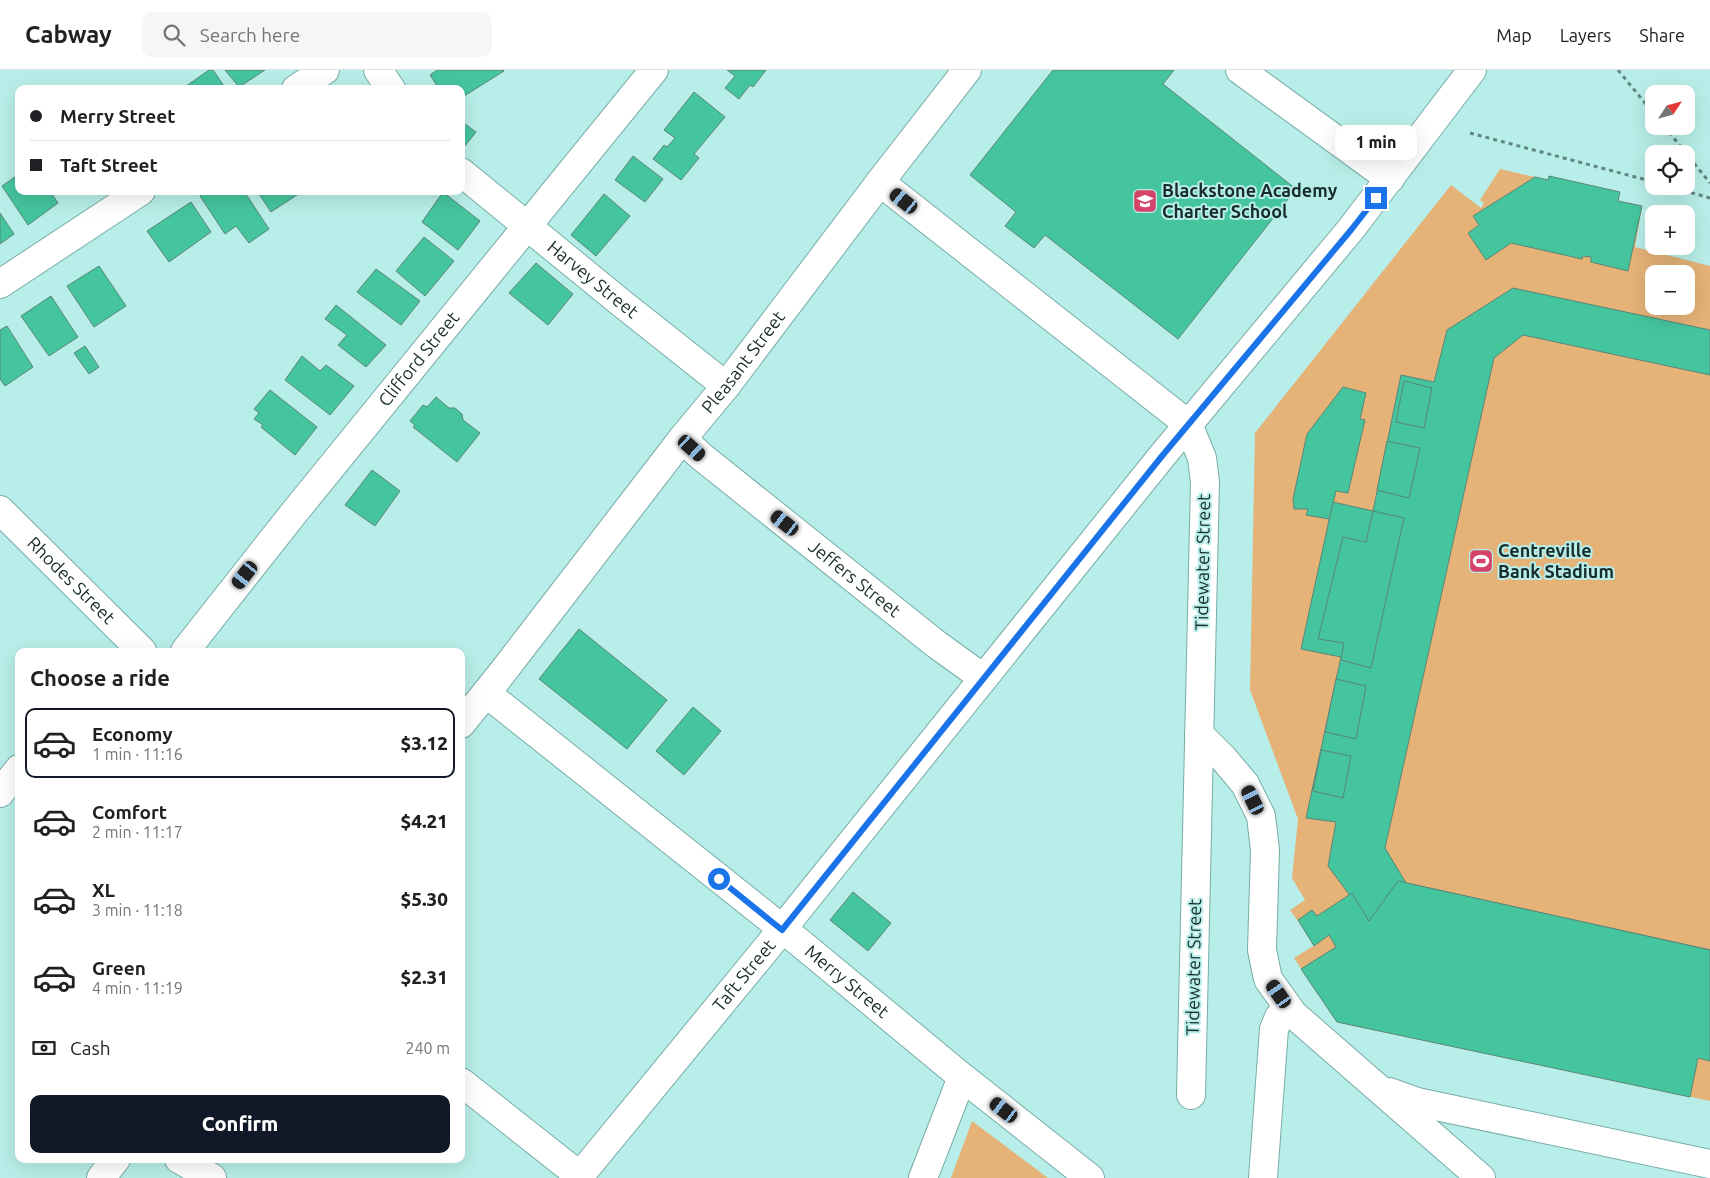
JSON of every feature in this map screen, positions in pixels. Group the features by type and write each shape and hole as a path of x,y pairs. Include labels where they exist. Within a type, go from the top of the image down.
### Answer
{"street":[{"path":"302,85 325,70"},
{"path":"378,70 388,85"},
{"name":"Clifford Street","path":"188,648 292,514 654,70"},
{"name":"Pleasant Street","path":"465,719 682,439 726,386 967,70"},
{"path":"1240,70 1390,179"},
{"name":"Taft Street","path":"579,1177 782,930 1188,424 1351,230 1472,70"},
{"name":"Harvey Street","path":"465,175 726,386"},
{"name":"Tidewater Street","path":"880,182 1188,424 1202,458 1205,482 1191,1095"},
{"path":"0,284 135,195"},
{"name":"Jeffers Street","path":"682,439 929,638 983,678"},
{"name":"Rhodes Street","path":"0,510 127,646"},
{"name":"Merry Street","path":"486,692 1090,1178"},
{"path":"1199,734 1245,784 1261,816 1265,850 1262,950 1268,979 1293,1014 1481,1178"},
{"path":"0,793 15,774"},
{"path":"1263,1178 1274,1029 1279,1017 1289,1009"},
{"path":"923,1178 962,1076"},
{"path":"465,1085 579,1177"},
{"path":"1376,1087 1417,1102 1710,1164"},
{"path":"101,1178 113,1163"},
{"path":"186,1163 212,1178"}],"path":[{"path":"1618,70 1645,103"},
{"path":"1470,134 1645,180"},
{"path":"1671,135 1710,183"},
{"path":"1695,194 1710,198"}],"shaded area":[{"name":"Centreville Bank Stadium","path":"1500,169 1619,196 1618,201 1642,206 1635,247 1645,250 1645,255 1667,255 1710,266 1710,1101 1337,1022 1294,958 1315,945 1290,910 1305,900 1292,878 1298,819 1250,690 1255,433 1451,185 1481,208 1484,203 1480,200"},
{"path":"972,1121 1048,1178 951,1178"}],"building":[{"path":"209,70 213,70 223,85 188,85"},
{"path":"225,70 265,70 242,85 237,85"},
{"path":"437,70 504,71 465,95 465,85 436,85 430,75"},
{"path":"727,70 766,70 753,87 750,85 739,99 725,88 735,76"},
{"name":"Blackstone Academy Charter School","path":"1053,70 1174,70 1163,84 1296,189 1178,339 1045,235 1034,248 1005,226 1016,212 970,175"},
{"path":"694,92 725,117 694,154 699,158 681,180 653,159 664,145 667,147 675,138 664,130"},
{"path":"465,124 476,132 465,146"},
{"path":"633,156 663,179 645,202 615,180"},
{"path":"1549,176 1620,192 1618,201 1642,206 1628,271 1591,262 1591,257 1583,256 1582,259 1511,243 1486,260 1468,233 1479,225 1473,216 1535,177 1548,180"},
{"path":"15,177 15,195 53,195 58,203 28,225 2,186"},
{"path":"604,194 630,216 596,256 571,235"},
{"path":"247,195 269,229 249,243 236,226 225,234 200,196"},
{"path":"260,195 297,195 271,212"},
{"path":"441,195 447,195 480,221 458,250 422,222"},
{"path":"191,202 211,232 169,262 147,231"},
{"path":"0,213 14,234 0,244"},
{"path":"424,237 454,261 425,296 396,271"},
{"path":"536,263 573,294 548,325 509,293"},
{"path":"99,266 126,306 94,327 67,286"},
{"path":"376,269 420,301 401,325 357,292"},
{"path":"1513,288 1710,330 1710,375 1523,335 1494,358 1385,848 1406,883 1710,950 1710,1002 1377,932 1328,866 1336,822 1306,818 1341,657 1301,649 1333,502 1373,511 1401,375 1434,382 1447,330"},
{"path":"51,296 78,337 49,356 21,316"},
{"path":"336,305 386,345 366,367 338,345 347,335 325,319"},
{"path":"7,326 33,367 5,386 0,379 0,330"},
{"path":"85,346 99,367 89,374 74,353"},
{"path":"302,356 320,371 326,365 354,386 330,415 285,380"},
{"path":"1404,381 1432,388 1424,428 1396,422"},
{"path":"1343,387 1366,393 1360,419 1365,420 1348,493 1336,491 1329,519 1306,515 1308,509 1294,509 1293,499 1307,434"},
{"path":"270,390 317,427 295,455 254,419 259,413 254,409"},
{"path":"436,397 449,408 455,408 462,414 463,420 480,433 457,462 413,427 415,425 410,421 423,405 427,407"},
{"path":"1387,441 1420,448 1409,498 1377,490"},
{"path":"372,470 400,491 375,526 345,505"},
{"path":"1373,511 1404,518 1371,668 1341,660 1344,643 1318,639 1343,537 1366,542"},
{"path":"579,629 667,700 627,749 539,679"},
{"path":"1336,679 1366,686 1356,739 1325,732"},
{"path":"693,707 721,731 684,775 656,751"},
{"path":"1321,750 1351,756 1343,798 1313,791"},
{"path":"1398,881 1710,950 1710,1061 1698,1058 1690,1097 1337,1022 1301,969 1336,947 1329,935 1314,946 1298,920 1312,910 1317,916 1352,893 1369,921"},
{"path":"853,892 891,923 868,951 830,920"}],"place":[{"name":"Blackstone Academy Charter School","path":"1145,201"},
{"name":"Centreville Bank Stadium","path":"1481,561"}],"route":[{"path":"719,879 782,930 1162,456 1376,198"}]}
